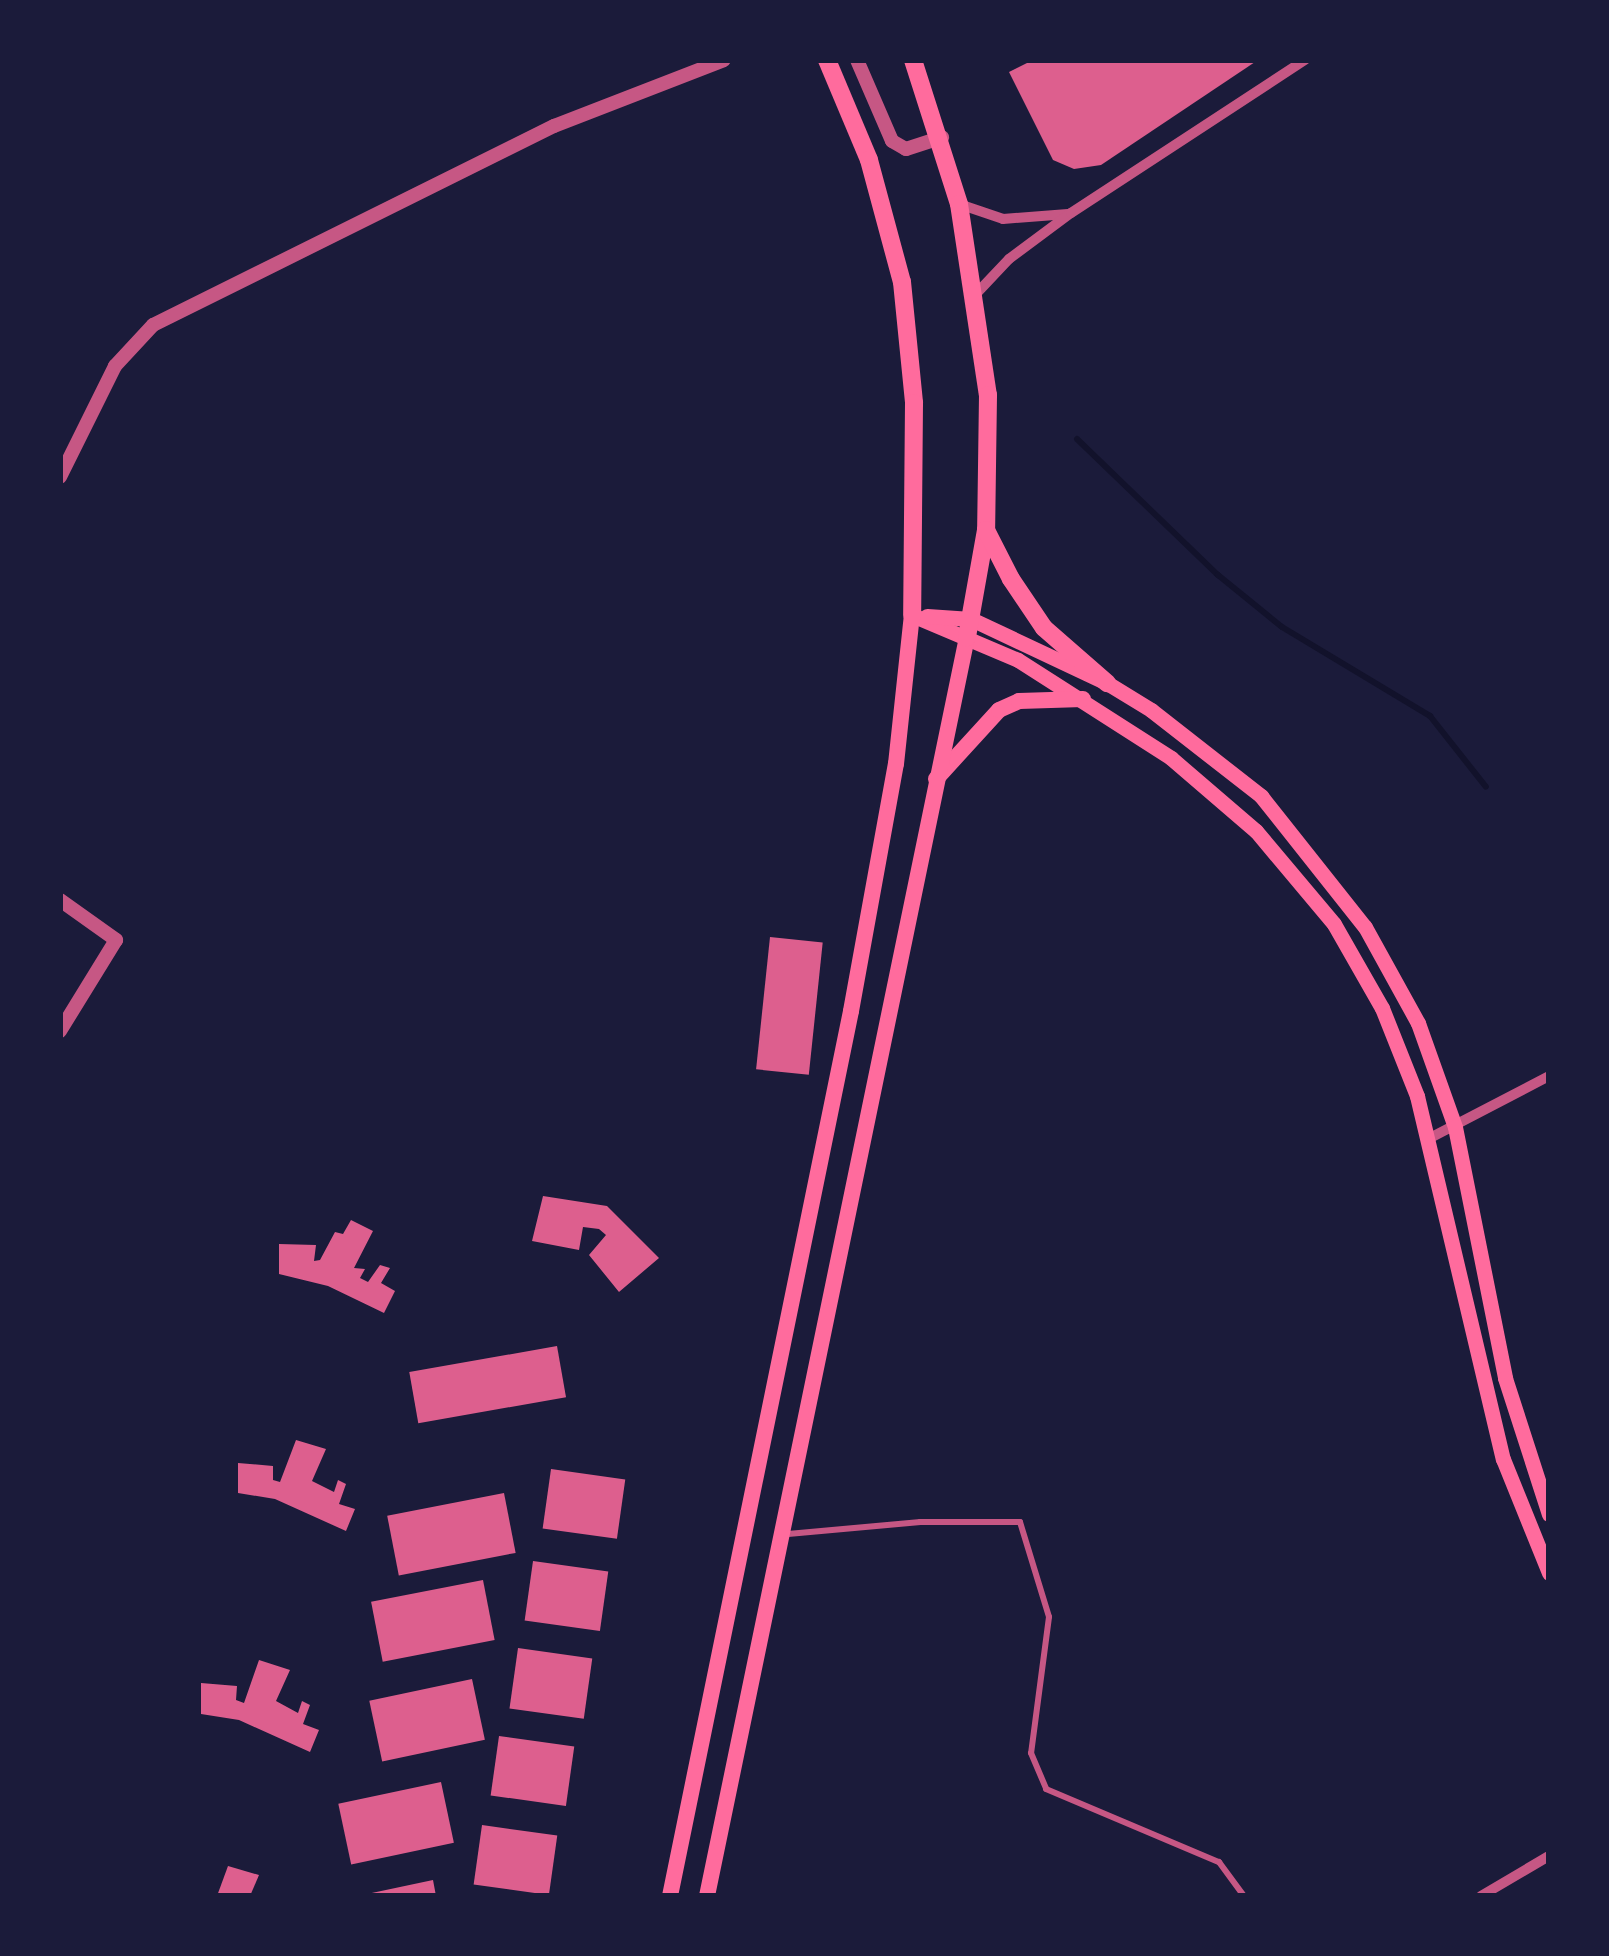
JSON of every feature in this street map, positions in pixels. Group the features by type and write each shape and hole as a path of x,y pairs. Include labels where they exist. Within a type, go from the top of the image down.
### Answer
{"highway":[{"path":"827,60 869,160 902,282 915,420 912,615"},
{"path":"914,60 942,137 959,204 976,295 990,427 986,530 969,628"},
{"path":"986,530 1028,607 1059,644 1107,683"}],"main road":[{"path":"670,1896 851,1011 896,764 912,615 969,628 1107,683 1188,737 1261,796 1330,876 1366,927 1418,1023 1455,1127 1505,1378 1549,1514"},
{"path":"969,628 1198,779 1298,879 1345,941 1382,1008 1430,1138 1503,1459 1549,1573"},
{"path":"706,1896 932,784 969,628"},
{"path":"932,784 999,710 1019,701 1083,699"},
{"path":"851,1011 886,1015"}],"street":[{"path":"60,477 115,366 153,325 554,127 724,60"},
{"path":"857,60 892,141 906,149 942,137"},
{"path":"976,295 1009,259 1071,213 1305,60"},
{"path":"959,204 1003,219 1071,213"},
{"path":"60,900 116,940 60,1031"},
{"path":"1430,1138 1549,1076"},
{"path":"1481,1896 1549,1856"}],"lane":[{"path":"779,1535 920,1522 1020,1522 1049,1617 1031,1754 1046,1790 1219,1862 1244,1896"}],"building":[{"path":"1033,60 1258,60 1101,165 1074,169 1053,160 1009,72"},
{"path":"770,937 823,943 809,1075 756,1069"},
{"path":"543,1196 607,1206 659,1258 619,1292 589,1255 606,1235 599,1229 583,1227 579,1250 532,1241"},
{"path":"351,1220 373,1231 354,1268 365,1269 360,1278 368,1282 380,1265 390,1268 381,1283 395,1291 384,1313 328,1286 279,1274 279,1244 316,1245 314,1261 320,1260 335,1232 343,1234"},
{"path":"557,1346 566,1397 418,1423 409,1372"},
{"path":"296,1440 326,1449 312,1481 334,1492 338,1480 346,1484 339,1504 355,1509 346,1531 275,1499 238,1493 238,1463 273,1466 273,1480 280,1482"},
{"path":"551,1469 625,1479 617,1539 543,1528"},
{"path":"504,1493 516,1553 399,1576 387,1516"},
{"path":"533,1561 608,1572 600,1631 525,1620"},
{"path":"483,1580 495,1640 383,1662 371,1602"},
{"path":"518,1648 592,1658 584,1719 510,1708"},
{"path":"259,1660 290,1670 276,1701 298,1713 302,1701 310,1705 303,1724 319,1730 310,1752 239,1720 201,1714 201,1683 237,1686 236,1700 244,1703"},
{"path":"472,1679 485,1740 382,1761 369,1701"},
{"path":"499,1736 574,1747 566,1806 491,1795"},
{"path":"441,1782 454,1843 351,1864 338,1804"},
{"path":"482,1825 557,1836 549,1895 474,1884"},
{"path":"228,1866 259,1875 250,1896 217,1896"},
{"path":"433,1880 436,1896 367,1896 367,1894"}],"waterway":[{"path":"1077,439 1218,575 1282,627 1430,716 1486,787"}]}
